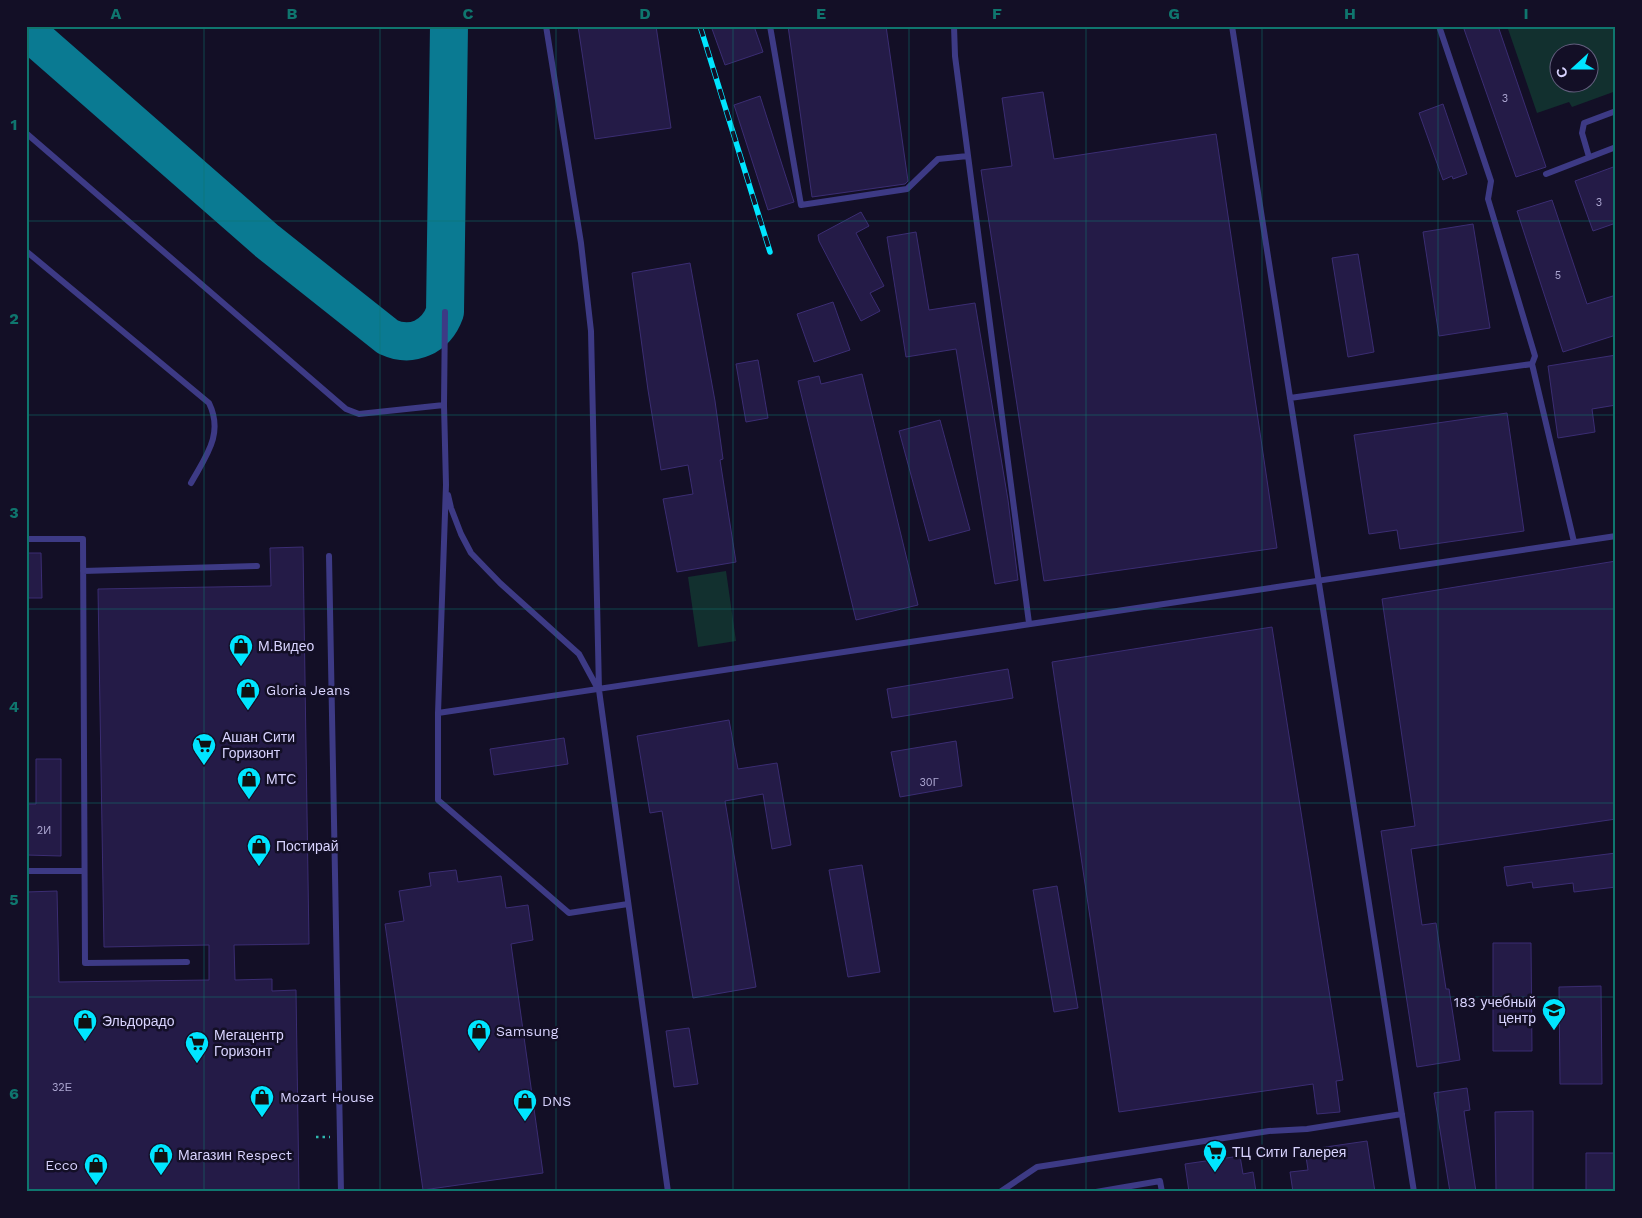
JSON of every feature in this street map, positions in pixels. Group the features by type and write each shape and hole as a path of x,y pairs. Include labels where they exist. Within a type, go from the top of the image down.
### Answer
{"lane":[{"path":"546,26 581,243 591,331 599,690 668,1192"},
{"path":"770,26 801,205 907,189 938,159 968,156"},
{"path":"954,26 955,56 1029,623"},
{"path":"1232,26 1414,1192"},
{"path":"1439,26 1491,181 1488,199 1535,356 1532,364 1574,542"},
{"path":"1589,157 1582,133 1584,123 1616,111"},
{"path":"26,133 346,409 359,414 444,405"},
{"path":"1546,174 1616,148"},
{"path":"26,251 210,403 215,414 216,426 212,444 191,483"},
{"path":"444,312 446,485 438,713 438,800 569,913 628,904"},
{"path":"1290,398 1532,364"},
{"path":"446,485 451,508 471,553 500,583 579,654 599,690"},
{"path":"438,713 1616,536"},
{"path":"26,539 83,539 83,871 85,964 187,962"},
{"path":"329,556 340,1192"},
{"path":"83,571 257,566"},
{"path":"26,871 83,871"},
{"path":"1000,1192 1037,1168 1269,1131 1306,1129 1402,1114"},
{"path":"1096,1192 1160,1181 1162,1192"}],"path":[{"path":"316,1137 340,1137"}],"green space":[{"path":"1507,26 1616,26 1616,91 1572,107 1569,102 1537,113"},
{"path":"726,571 736,641 698,647 688,577"}],"building":[{"path":"578,26 656,26 671,128 595,139"},
{"path":"711,26 754,26 763,52 725,65"},
{"path":"788,26 886,26 908,181 905,184 812,197"},
{"path":"1474,26 1498,26 1546,167 1516,177 1464,29"},
{"path":"1043,92 1054,159 1216,134 1277,548 1044,581 981,170 1012,166 1002,98"},
{"path":"760,96 794,202 768,210 734,105"},
{"path":"1443,104 1467,174 1453,179 1452,176 1443,180 1419,113"},
{"path":"1616,166 1616,223 1593,231 1575,181"},
{"path":"1552,200 1587,304 1616,295 1616,335 1563,352 1517,211"},
{"path":"861,212 869,226 856,233 884,286 870,293 880,311 861,321 819,241 818,235"},
{"path":"1473,224 1490,328 1439,336 1423,232"},
{"path":"916,232 929,310 975,303 1008,500 1018,580 995,584 956,349 906,357 887,237"},
{"path":"1358,254 1374,352 1348,357 1332,258"},
{"path":"690,263 715,401 723,459 720,460 736,562 677,572 663,499 693,494 688,465 661,470 632,273"},
{"path":"833,302 850,350 814,362 797,314"},
{"path":"1616,355 1616,405 1592,409 1595,432 1558,438 1548,366"},
{"path":"758,360 768,418 746,422 736,364"},
{"path":"862,374 918,605 856,620 798,381 819,376 821,384"},
{"path":"1507,413 1524,531 1400,549 1397,530 1369,534 1354,435"},
{"path":"940,420 970,530 929,541 899,431"},
{"path":"303,547 309,944 234,945 235,980 272,979 272,991 296,990 299,1192 26,1192 26,892 57,891 59,982 209,980 209,945 104,947 98,589 271,586 270,548"},
{"path":"26,553 41,553 42,598 26,598"},
{"path":"1616,561 1616,819 1411,849 1422,925 1436,923 1446,989 1449,989 1460,1060 1417,1067 1381,831 1415,826 1382,599"},
{"path":"1272,627 1343,1080 1336,1081 1340,1112 1317,1114 1313,1084 1119,1112 1052,662"},
{"path":"1008,669 1013,698 892,718 887,689"},
{"path":"729,720 738,769 777,763 791,845 772,849 763,794 725,801 756,987 693,998 662,811 650,813 637,736"},
{"path":"564,738 568,764 494,775 490,749"},
{"path":"956,741 962,786 900,797 891,752"},
{"path":"36,759 61,759 61,856 26,855 26,804 36,804"},
{"path":"1616,853 1616,887 1574,892 1573,883 1533,888 1532,882 1507,886 1504,867"},
{"path":"862,865 880,972 848,977 829,870"},
{"path":"456,870 458,882 501,876 506,908 528,905 533,940 511,944 543,1173 423,1190 385,924 404,921 399,891 431,886 429,873"},
{"path":"1057,886 1078,1008 1054,1012 1033,890"},
{"path":"1493,943 1531,943 1532,1051 1493,1051"},
{"path":"1601,986 1602,1084 1560,1084 1559,987"},
{"path":"689,1028 698,1084 674,1087 666,1031"},
{"path":"1467,1088 1470,1110 1464,1111 1476,1192 1450,1192 1434,1093"},
{"path":"1533,1111 1533,1192 1496,1192 1495,1112"},
{"path":"1367,1141 1375,1192 1293,1192 1290,1172 1308,1170 1305,1150"},
{"path":"1586,1153 1616,1153 1616,1192 1586,1192"},
{"name":"ТЦ Сити Галерея","path":"1240,1156 1243,1174 1253,1172 1256,1192 1189,1192 1185,1164"}],"taxiway":[{"path":"26,30 267,241 388,337 397,340 414,341 429,334 436,328 445,312 449,26"}],"railway":[{"path":"700,26 770,252"}],"place":[{"name":"М.Видео","path":"241,667"},
{"name":"Gloria Jeans","path":"248,711"},
{"name":"Ашан Сити Горизонт","path":"204,766"},
{"name":"МТС","path":"249,800"},
{"name":"Постирай","path":"259,867"},
{"name":"183 учебный центр","path":"1554,1031"},
{"name":"Эльдорадо","path":"85,1042"},
{"name":"Samsung","path":"479,1052"},
{"name":"Мегацентр Горизонт","path":"197,1064"},
{"name":"Mozart House","path":"262,1118"},
{"name":"DNS","path":"525,1122"},
{"name":"ТЦ Сити Галерея","path":"1215,1173"},
{"name":"Магазин Respect","path":"161,1176"},
{"name":"Ecco","path":"96,1186"}]}
